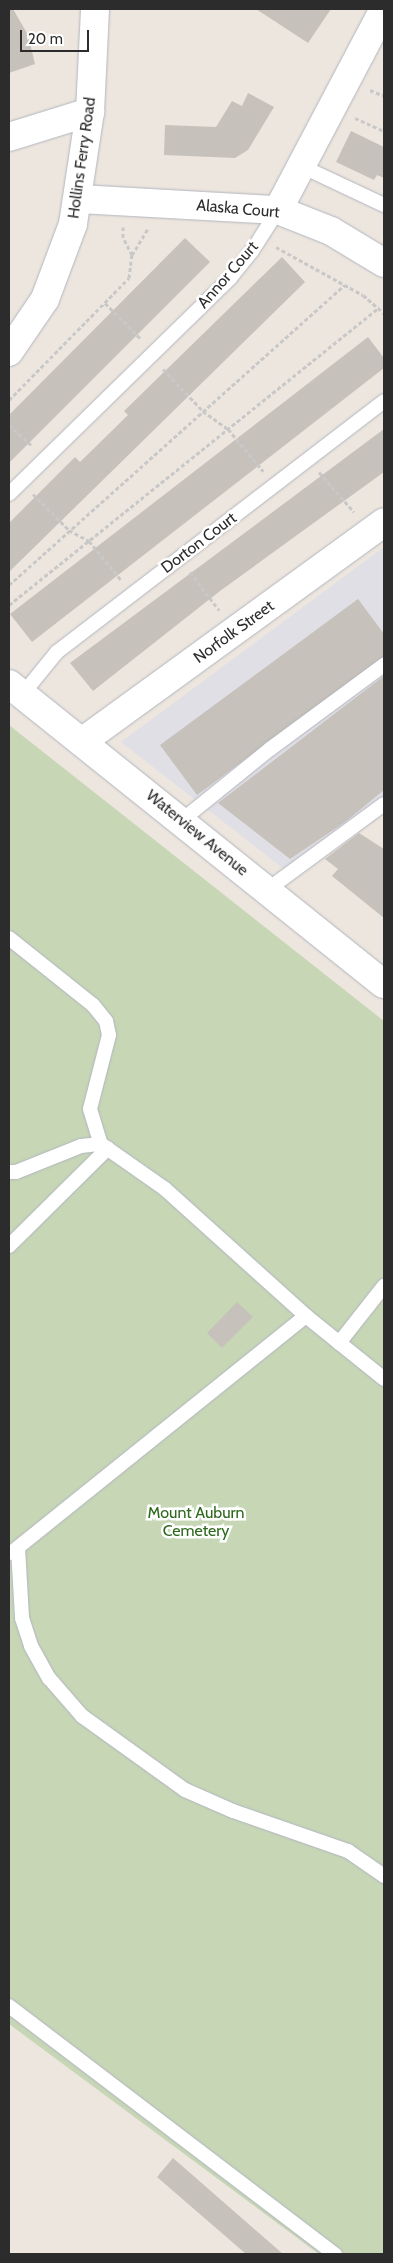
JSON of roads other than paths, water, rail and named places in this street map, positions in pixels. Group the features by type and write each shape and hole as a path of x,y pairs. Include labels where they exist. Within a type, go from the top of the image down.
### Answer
{"street":[{"name":"Hollins Ferry Road","path":"9,352 45,299 56,276 79,199 90,112 95,9"},
{"name":"Annor Court","path":"278,210 378,14"},
{"path":"9,138 90,112"},
{"name":"Alaska Court","path":"79,199 278,210 331,231 384,263"},
{"name":"Norfolk Street","path":"83,741 378,527"},
{"name":"Waterview Avenue","path":"16,690 83,741 384,984"}],"lane":[{"path":"301,166 384,205"},
{"name":"Annor Court","path":"9,494 230,278 278,210"},
{"name":"Dorton Court","path":"16,690 57,652 384,401"},
{"path":"181,821 264,754 384,665"},
{"path":"267,890 384,804"},
{"path":"9,938 93,1005 106,1021 109,1035 90,1109 104,1146 165,1189 306,1316 384,1379"},
{"path":"9,1172 16,1172 81,1146 104,1146"},
{"path":"9,1246 104,1146"},
{"path":"339,1343 384,1286"},
{"path":"306,1316 13,1551 22,1618 31,1646 49,1678 82,1716 185,1790 233,1811 348,1851 384,1876"},
{"path":"9,2006 335,2254"}],"park label":[{"name":"Mount Auburn Cemetery","path":"196,1522"}]}
